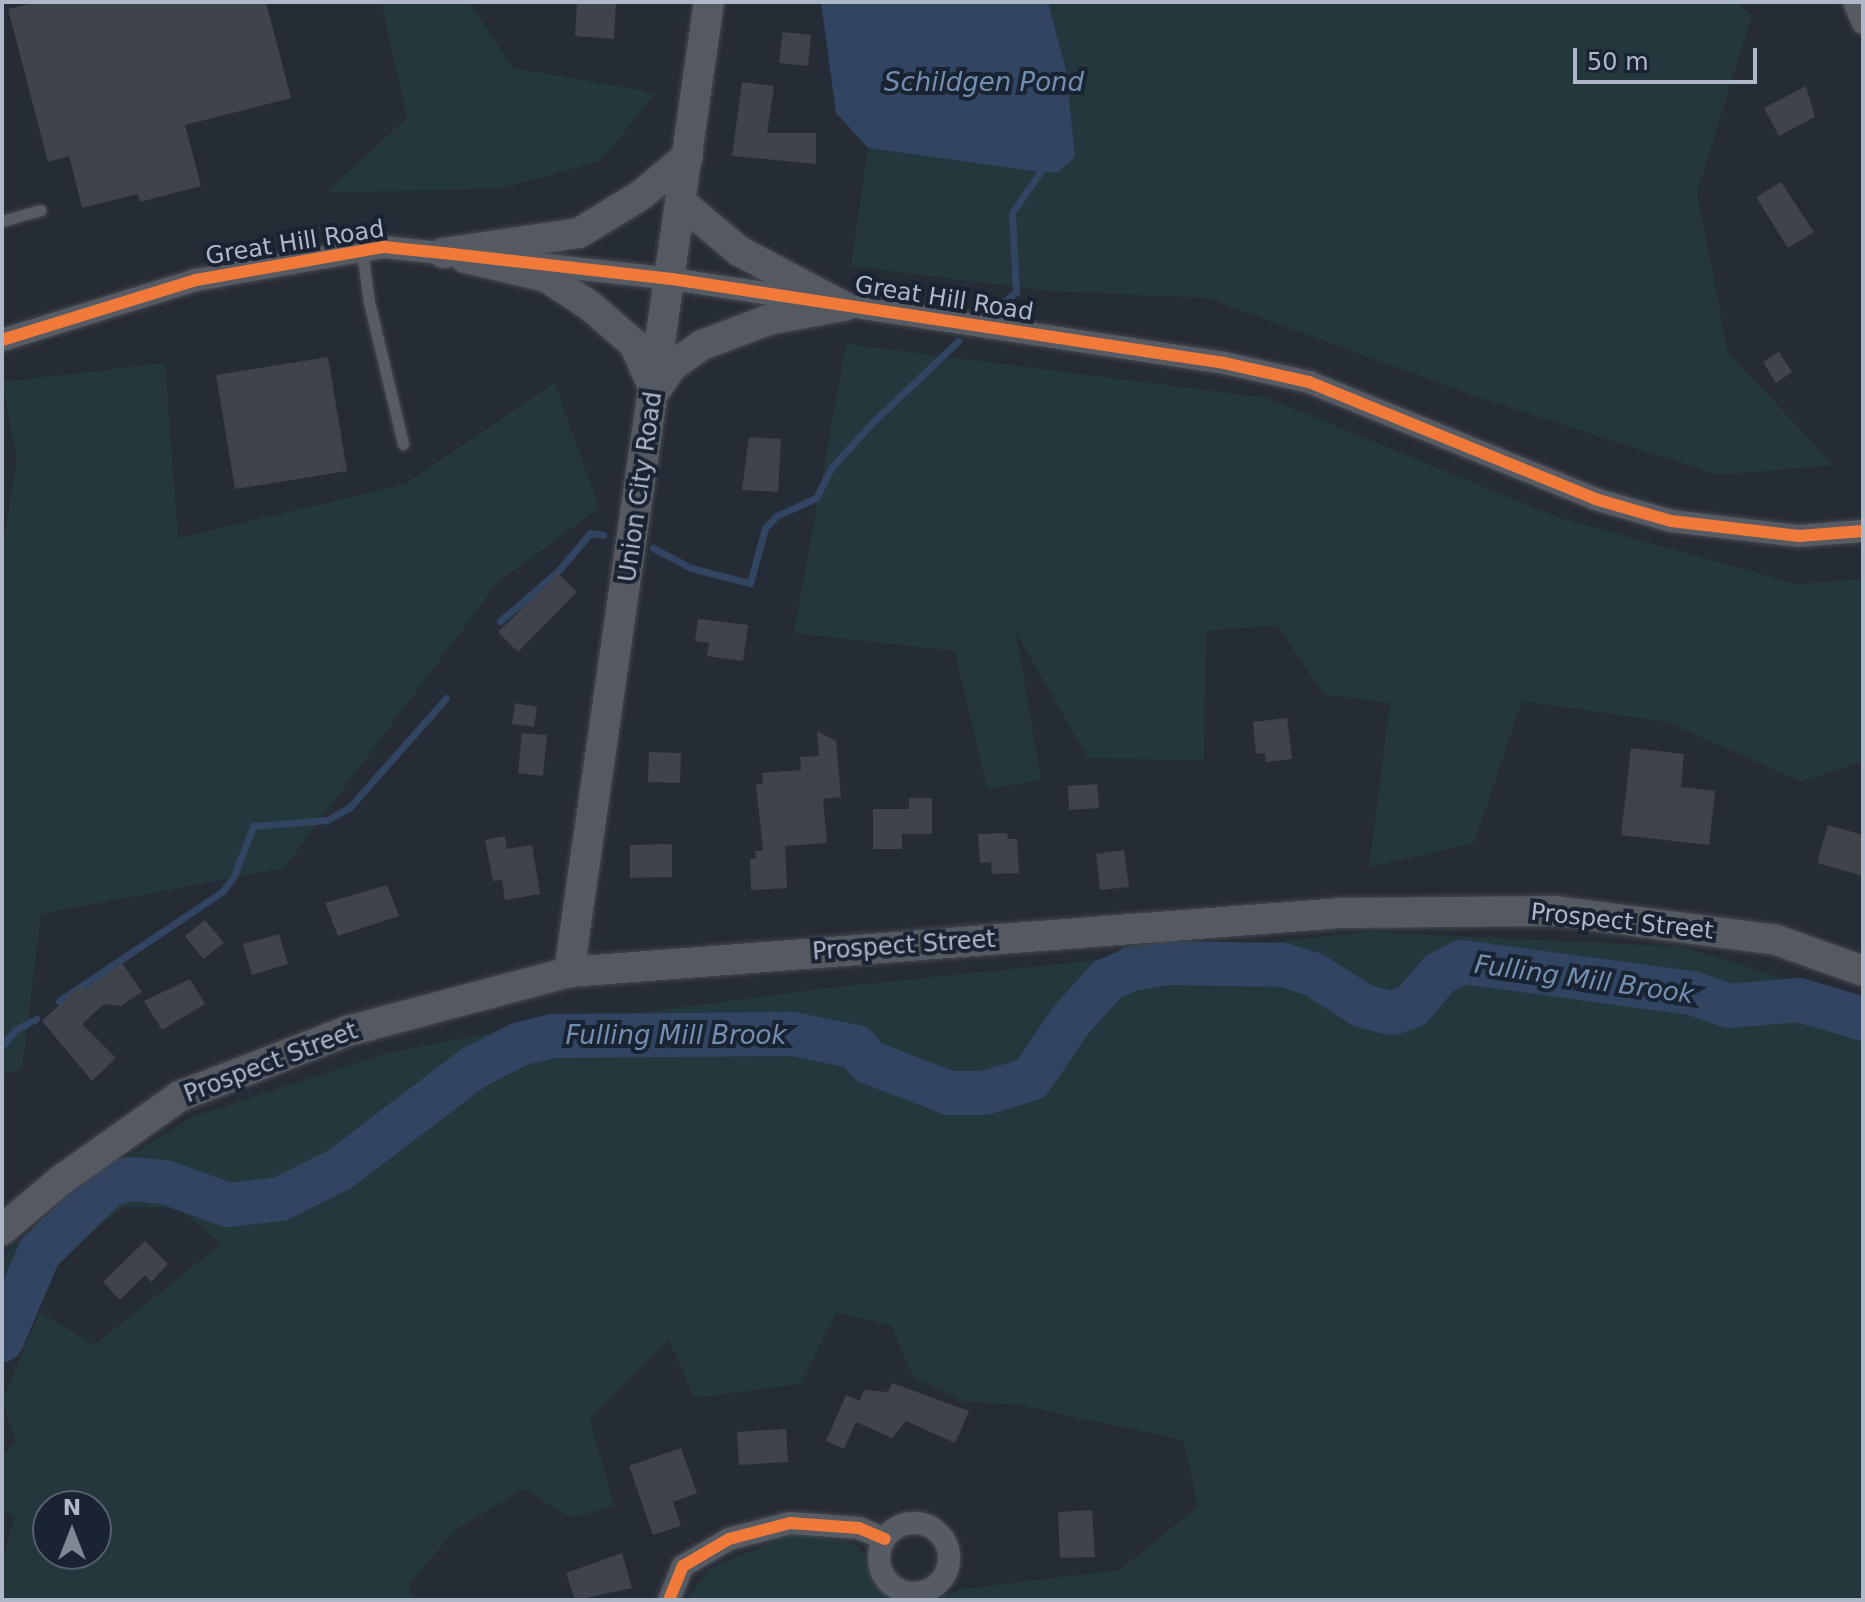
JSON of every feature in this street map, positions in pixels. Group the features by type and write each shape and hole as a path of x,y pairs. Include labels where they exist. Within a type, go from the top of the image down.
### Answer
{"main road":[{"name":"Union City Road","path":"569,972 672,279 709,2"},
{"path":"443,253 579,233 641,195 688,156"},
{"path":"682,203 739,251 843,306"},
{"path":"443,253 546,277 568,291 634,344 655,391"},
{"path":"655,391 672,366 702,345 768,320 843,306"},
{"name":"Prospect Street","path":"2,1230 61,1180 180,1096 348,1031 569,972 1341,913 1556,911 1776,940 1863,971"}],"street":[{"path":"1854,2 1863,23"},
{"name":"Great Hill Road","path":"2,340 196,280 384,247 443,253 672,279 1224,363 1309,382 1595,499 1671,521 1799,536 1863,531"},
{"path":"669,1600 683,1566 729,1539 790,1523 859,1528 885,1539"}],"lane":[{"path":"2,221 40,210"},
{"path":"362,251 369,302 403,444"}],"green space":[{"path":"381,2 469,2 513,68 656,93 600,161 500,189 326,192 407,118"},
{"path":"1048,2 1735,2 1752,15 1697,193 1728,353 1834,465 1718,475 1472,395 1207,298 1049,291 851,266 868,148 1040,172 1066,70"},
{"path":"846,344 1267,398 1557,517 1796,584 1863,579 1863,761 1802,782 1667,722 1522,701 1474,843 1369,867 1390,703 1323,694 1277,625 1206,631 1204,760 1088,758 1016,632 1041,780 987,789 955,651 794,633"},
{"path":"165,363 178,538 403,485 555,383 599,508 498,582 284,868 41,914 22,1069 2,1074 2,550 17,459 2,382"},
{"path":"1369,932 1684,947 1863,1004 1863,1600 930,1600 963,1589 1120,1570 1198,1506 1183,1440 1019,1405 961,1401 913,1376 890,1324 836,1313 801,1384 694,1398 669,1340 590,1419 614,1506 571,1518 524,1489 456,1529 408,1585 415,1600 2,1600 2,1560 15,1517 2,1508 2,1457 16,1441 2,1401 40,1312 94,1345 221,1244 178,1208 123,1207 50,1266 2,1341 2,1257 70,1193 192,1117 384,1054 500,1031 828,988"},
{"path":"796,1533 856,1544 898,1600 686,1600 710,1568"}],"water":[{"name":"Schildgen Pond","path":"821,2 1048,2 1066,70 1075,157 1058,172 1040,172 868,148 836,113"}],"building":[{"path":"37,2 266,2 291,98 185,125 201,186 140,202 138,194 82,208 69,156 48,162 8,9"},
{"path":"577,2 616,2 614,39 575,36"},
{"path":"783,32 811,35 808,66 779,63"},
{"path":"742,82 774,86 767,133 816,133 816,164 732,156"},
{"path":"1806,86 1815,117 1779,136 1764,108"},
{"path":"1781,182 1814,232 1788,248 1756,197"},
{"path":"1779,352 1792,372 1776,383 1763,362"},
{"path":"328,357 347,471 235,489 216,375"},
{"path":"749,437 781,439 778,492 742,490"},
{"path":"558,573 577,592 518,652 498,632"},
{"path":"698,619 748,625 743,661 707,656 709,643 695,641"},
{"path":"515,703 537,707 534,727 512,724"},
{"path":"1287,718 1292,759 1266,762 1265,753 1256,754 1253,722"},
{"path":"817,731 836,741 841,797 823,799 827,843 785,846 787,888 751,890 750,859 756,859 755,851 763,851 756,784 763,784 762,773 801,770 800,757 819,756"},
{"path":"522,733 547,735 543,776 518,773"},
{"path":"1631,748 1684,754 1681,787 1715,791 1709,845 1621,835"},
{"path":"649,752 681,753 680,783 648,782"},
{"path":"1097,784 1099,808 1069,810 1068,786"},
{"path":"909,798 932,798 932,834 902,834 902,849 873,849 873,809 909,809"},
{"path":"1828,825 1863,835 1863,876 1817,863"},
{"path":"1007,833 1008,839 1017,839 1019,873 992,874 991,862 980,863 978,834"},
{"path":"505,836 507,849 532,845 540,894 505,900 502,880 493,881 485,840"},
{"path":"672,844 672,877 630,878 630,845"},
{"path":"1124,850 1129,887 1100,890 1096,854"},
{"path":"387,885 399,916 338,936 325,903"},
{"path":"205,920 224,943 203,959 185,936"},
{"path":"279,934 288,964 252,975 243,944"},
{"path":"122,963 142,992 121,1006 104,1004 82,1024 116,1058 92,1081 42,1021 81,985 85,989"},
{"path":"190,979 205,1004 162,1030 144,1001"},
{"path":"145,1241 168,1264 151,1282 145,1275 120,1300 103,1282"},
{"path":"892,1383 969,1411 955,1443 906,1421 892,1438 856,1422 844,1449 826,1441 846,1395 860,1401 864,1390 888,1392"},
{"path":"786,1429 788,1462 739,1465 737,1432"},
{"path":"681,1448 697,1493 673,1502 681,1526 653,1535 629,1466"},
{"path":"1092,1510 1095,1557 1060,1558 1058,1512"},
{"path":"622,1553 632,1588 575,1600 566,1573"}],"waterway":[{"path":"995,310 1016,292 1012,213 1040,172"},
{"path":"653,548 691,568 750,583 765,528 776,516 816,498 831,468 872,423 958,341"},
{"path":"500,621 559,570 590,533 603,535"},
{"path":"59,1001 222,892 234,876 253,826 327,820 350,807 446,698"},
{"name":"Fulling Mill Brook","path":"2,1340 39,1253 108,1185 130,1179 165,1182 228,1205 280,1199 340,1169 473,1068 520,1044 553,1036 793,1034 856,1047 869,1062 949,1093 984,1093 1031,1079 1071,1020 1107,980 1132,969 1167,963 1283,965 1313,974 1363,1006 1392,1013 1412,1006 1439,974 1462,962 1692,993 1729,1006 1799,1000 1863,1019"},
{"path":"2,1046 15,1030 36,1019"}],"cycle path":[{"path":"2,340 196,280 384,247 443,253 672,279 1224,363 1309,382 1595,499 1671,521 1799,536 1863,531"},
{"path":"669,1600 683,1566 729,1539 790,1523 859,1528 885,1539"}]}
